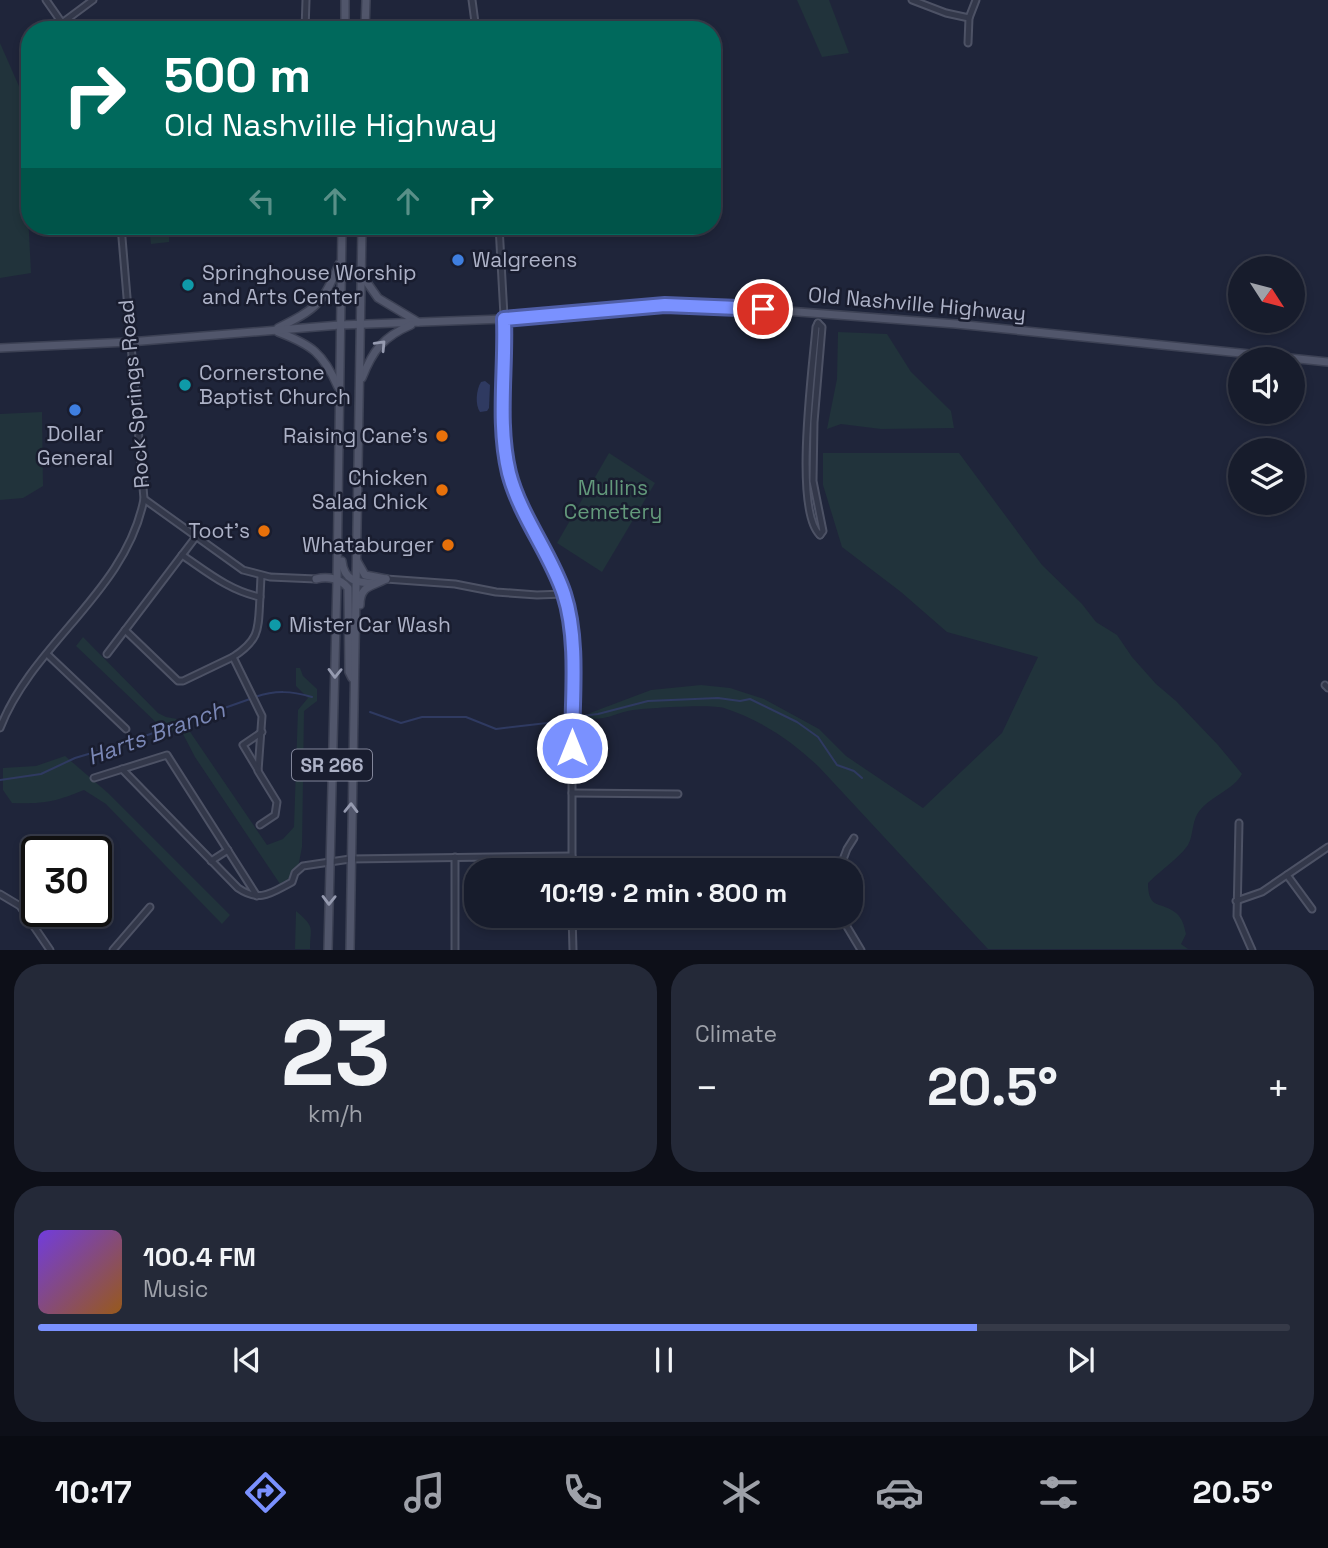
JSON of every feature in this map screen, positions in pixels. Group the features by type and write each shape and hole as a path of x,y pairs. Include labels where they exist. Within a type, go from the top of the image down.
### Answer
{"main road":[{"path":"345,0 345,21"},
{"path":"365,21 366,0"},
{"name":"SR 266","path":"328,950 337,595 342,235"},
{"name":"SR 266","path":"350,950 362,235"},
{"path":"274,330 305,315 319,303 328,290 341,258"},
{"path":"361,274 378,298 418,322"},
{"name":"Old Nashville Highway","path":"0,348 129,342 340,326 504,319 654,306 708,305 956,324 1328,362"},
{"path":"360,383 377,346 395,332 418,322"},
{"path":"274,330 305,343 320,354 329,366 340,391"},
{"path":"338,485 342,488 342,566 346,576 356,581 375,583"},
{"path":"356,560 365,575 386,579"},
{"path":"316,579 328,577 345,584 349,595 349,673 354,681"},
{"path":"316,579 328,582 337,595"},
{"path":"354,681 358,663 360,597 366,587 386,579"}],"street":[{"path":"46,0 61,21"},
{"path":"65,21 93,0"},
{"path":"305,21 306,0"},
{"path":"472,0 475,21"},
{"path":"912,0 968,18"},
{"path":"968,43 968,18 976,0"},
{"name":"Rock Springs Road","path":"0,728 17,694 121,559 140,520 144,499 122,235"},
{"path":"122,769 225,875 250,896 263,897 292,882 295,873 303,866 350,859 572,856 572,634 564,594 509,474 503,436 504,319 499,235"},
{"path":"818,323 806,445 806,483 810,510 816,532 820,536"},
{"path":"144,499 233,565 261,576 316,579"},
{"path":"107,654 195,538"},
{"path":"183,555 231,588 260,597"},
{"path":"125,630 173,679 183,681 247,648 257,634 261,576"},
{"path":"386,579 455,583 496,592 564,594"},
{"path":"47,654 125,729"},
{"path":"233,657 262,716 258,771"},
{"path":"260,825 275,815 277,802 243,745 262,732"},
{"path":"94,778 167,755 257,896"},
{"path":"572,793 678,793"},
{"path":"1239,823 1237,916 1252,950"},
{"path":"844,858 854,838"},
{"path":"1236,901 1262,892 1328,847"},
{"path":"211,861 228,850"},
{"path":"455,857 455,950"},
{"path":"225,875 238,866"},
{"path":"1287,875 1312,909"},
{"path":"0,894 20,905 50,950"},
{"path":"113,950 150,907"},
{"path":"572,928 573,950"},
{"path":"848,928 862,950"}],"green space":[{"path":"797,0 829,0 849,53 822,57"},
{"path":"0,43 21,91 21,235 29,235 31,273 0,278"},
{"path":"150,235 169,235 169,242 151,244"},
{"path":"838,332 887,334 911,372 951,411 954,428 881,429 841,424 827,429 837,379"},
{"path":"42,412 43,486 23,498 0,500 0,414"},
{"name":"Mullins Cemetery","path":"609,453 655,483 602,572 557,543"},
{"path":"823,453 959,453 1042,565 1082,604 1096,622 1117,635 1156,684 1176,701 1242,774 1234,784 1201,809 1188,845 1148,883 1153,902 1171,909 1180,918 1186,934 1181,944 1188,949 988,949 819,767 787,740 763,725 717,707 641,709 595,719 582,716 651,690 701,685 730,688 764,699 819,729 846,756 923,808 1002,733 1038,657 947,632 901,592 842,547 823,485"},
{"path":"83,637 158,713 182,720 267,845 283,839 294,827 298,710 308,698 296,686 296,668 300,668 303,676 317,689 317,701 304,711 302,847 297,873 280,884 195,757 183,734 162,728 76,646"},
{"path":"65,756 108,793 230,915 222,924 106,804 84,790 49,801 12,803 3,790 3,768 36,766"},
{"path":"296,911 307,921 310,928 310,949 295,949"}],"water":[{"path":"485,381 490,385 489,408 480,412 477,393 481,382"}],"waterway":[{"name":"Harts Branch","path":"255,697 284,692 312,697"},
{"name":"Harts Branch","path":"0,780 41,774 75,758 250,699"},
{"name":"Harts Branch","path":"582,716 648,701 750,699 797,722 818,737 837,765 854,771 862,778"},
{"name":"Harts Branch","path":"370,712 401,723 422,717 466,717 496,729 559,720"}],"place":[{"name":"Walgreens","path":"458,260"},
{"name":"Springhouse Worship and Arts Center","path":"188,285"},
{"name":"Cornerstone Baptist Church","path":"185,385"},
{"name":"Dollar General","path":"75,410"},
{"name":"Raising Cane's","path":"442,436"},
{"name":"Chicken Salad Chick","path":"442,490"},
{"name":"Toot's","path":"264,531"},
{"name":"Whataburger","path":"448,545"},
{"name":"Mister Car Wash","path":"275,625"}],"route":[{"path":"572,748 572,634 564,594 509,474 503,436 504,319 665,305 763,309"}]}
